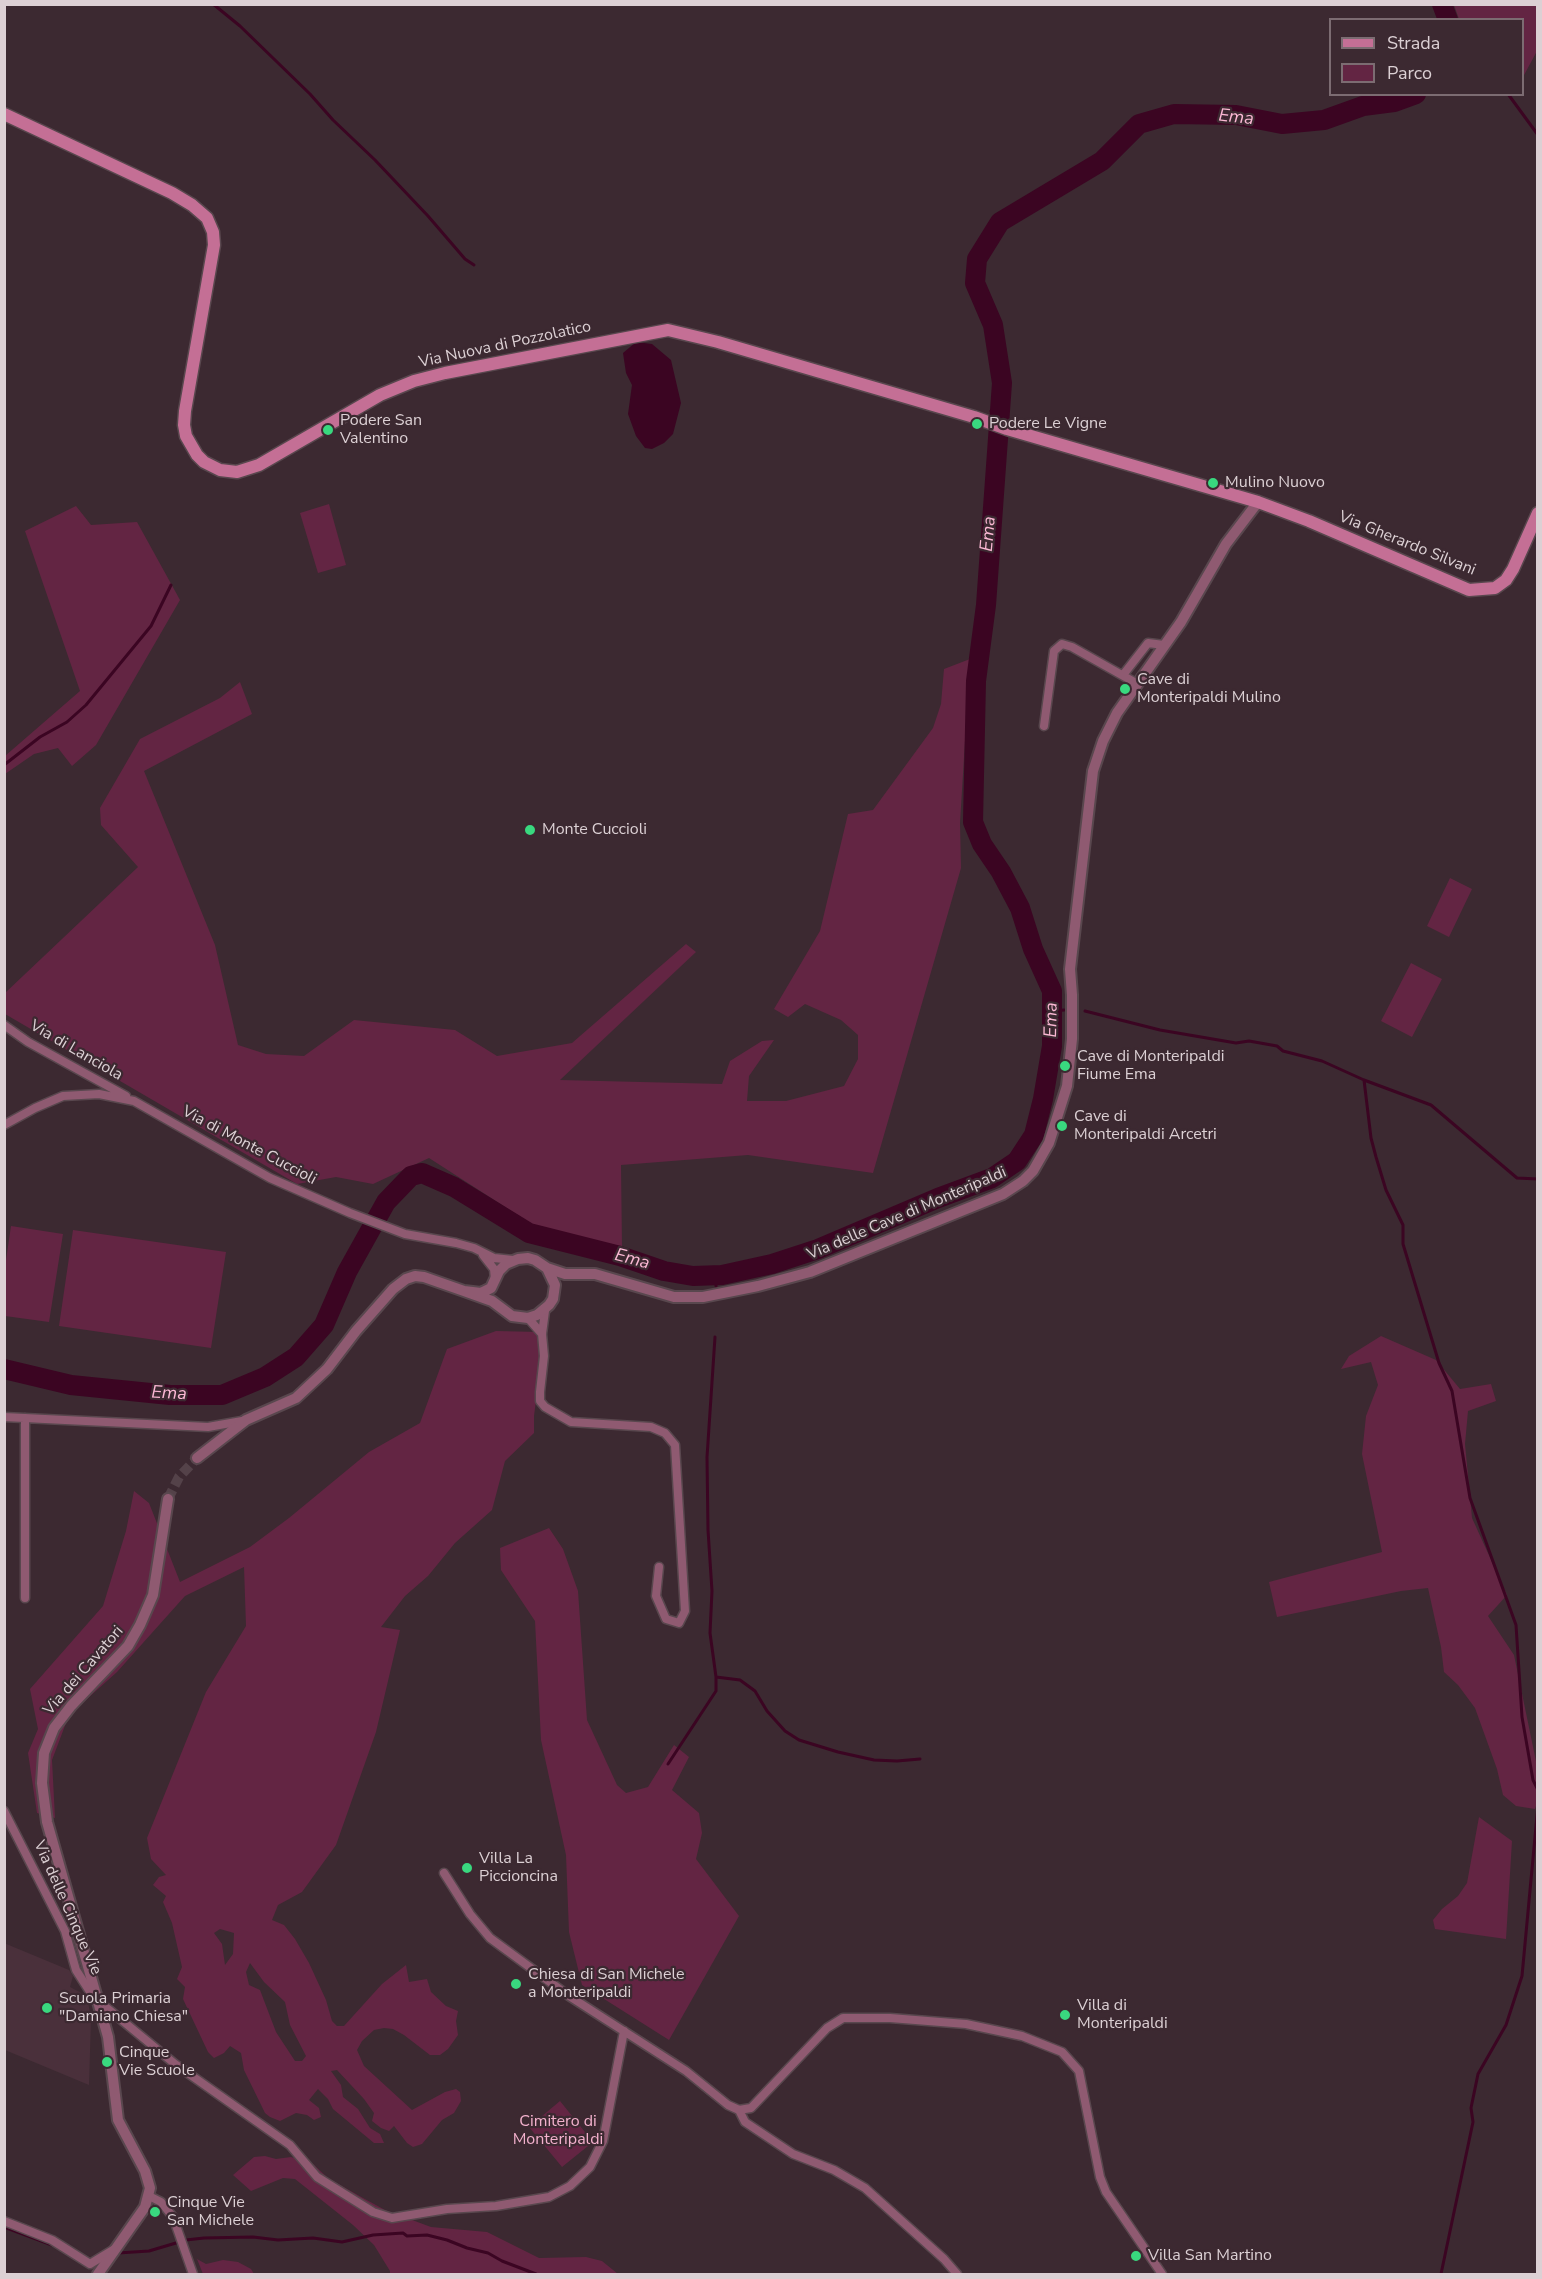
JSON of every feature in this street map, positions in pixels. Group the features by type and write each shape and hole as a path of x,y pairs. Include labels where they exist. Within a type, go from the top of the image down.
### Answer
{"main road":[{"name":"Via Nuova di Pozzolatico","path":"4,114 172,193 192,205 207,218 213,232 214,245 184,424 186,436 197,455 204,462 220,470 237,472 259,465 380,395 414,381 491,363 668,330 718,342 1258,502"},
{"name":"Via Gherardo Silvani","path":"1258,502 1309,521 1469,590 1495,588 1506,580 1538,513"}],"street":[{"name":"Via delle Cave di Monteripaldi","path":"513,1260 528,1258 565,1274 595,1274 674,1297 703,1297 758,1286 810,1272 1003,1194 1023,1181 1033,1171 1049,1143 1067,1086 1072,1039 1070,969 1093,771 1103,741 1136,683 1181,622 1226,544 1258,502"},
{"path":"1123,675 1148,643 1164,645"},
{"path":"1044,726 1054,651 1062,644 1072,647 1136,683"},
{"name":"Via di Lanciola","path":"4,1025 28,1042 134,1101"},
{"name":"Via di Monte Cuccioli","path":"4,1125 63,1096 99,1094 134,1101 270,1178 350,1213 405,1234 456,1243 502,1260 513,1260"},
{"path":"483,1254 495,1271 494,1292 502,1308"},
{"path":"464,1291 481,1293 491,1288 501,1269 513,1260"},
{"path":"4,1417 208,1427 246,1420 296,1398 327,1369 356,1331 393,1289 406,1279 415,1276 424,1277 492,1301 512,1316 528,1318 544,1311 553,1299 555,1285 547,1268"},
{"path":"555,1285 575,1274"},
{"path":"544,1311 542,1334 544,1356 540,1401 545,1407 570,1422 651,1427 665,1433 675,1445 685,1611 679,1623 666,1619 656,1596 659,1567"},
{"path":"528,1318 542,1334"},
{"path":"25,1418 25,1598"},
{"path":"197,1458 246,1420"},
{"name":"Via dei Cavatori","path":"98,2006 47,1822 42,1783 44,1753 54,1728 71,1706 128,1646 140,1625 153,1595 168,1499"},
{"name":"Via delle Cinque Vie","path":"4,1810 65,1931 76,1970 98,2006 108,2037 120,2126 145,2171 150,2188 149,2196"},
{"path":"444,1873 470,1914 490,1938 569,1996 686,2072 728,2105 739,2110 751,2108 827,2028 843,2018 890,2018 966,2024 1022,2036 1062,2052 1078,2071 1100,2176 1106,2192 1161,2274"},
{"path":"98,2006 107,2008 175,2064 290,2145 317,2177 373,2212 392,2218 447,2209 496,2206 549,2197 570,2186 590,2167 603,2141 624,2031"},
{"path":"739,2110 745,2122 793,2154 834,2170 865,2188 944,2259 957,2274"},
{"path":"98,2274 137,2219 149,2196 161,2202 172,2217 193,2274"},
{"path":"4,2221 52,2240 90,2264 113,2250"}],"shaded area":[{"path":"636,342 652,344 671,360 681,403 673,434 664,443 652,449 645,448 636,436 628,414 632,385 626,373 623,353"},
{"name":"Scuola Primaria \"Damiano Chiesa\"","path":"4,1943 69,1970 73,1976 70,1987 87,1996 91,2019 89,2085 5,2050"}],"green space":[{"path":"1454,5 1537,5 1537,51 1524,75 1524,18 1459,18"},
{"path":"329,504 346,565 318,573 300,513"},
{"path":"76,506 91,525 137,522 180,600 96,745 72,766 58,748 34,754 5,774 5,756 80,691 25,531"},
{"path":"970,659 960,823 961,868 873,1173 748,1155 621,1165 622,1247 544,1232 429,1158 373,1184 336,1177 297,1184 5,1014 5,993 138,867 101,825 100,808 140,739 220,698 240,682 252,714 144,771 215,945 238,1045 266,1054 304,1056 354,1020 455,1030 497,1056 572,1043 686,944 696,952 560,1080 722,1084 730,1061 762,1041 774,1040 749,1076 747,1101 786,1101 844,1086 858,1059 858,1035 841,1020 805,1004 788,1017 774,1009 820,931 848,814 873,810 933,728 941,704 944,669"},
{"path":"1450,878 1472,889 1449,937 1427,926"},
{"path":"1411,963 1442,979 1412,1037 1381,1021"},
{"path":"11,1226 63,1234 49,1322 5,1316 5,1267"},
{"path":"73,1230 226,1252 211,1348 59,1326"},
{"path":"496,1331 539,1332 543,1346 534,1433 505,1461 492,1510 455,1543 428,1576 405,1596 381,1627 400,1630 376,1732 336,1845 302,1892 278,1905 272,1920 284,1925 295,1939 326,2000 332,2021 337,2026 344,2026 382,1984 406,1965 409,1982 427,1979 431,1992 446,2006 458,2011 456,2021 458,2035 448,2049 440,2055 430,2055 404,2035 393,2029 384,2028 374,2030 362,2041 357,2050 364,2066 412,2110 445,2092 456,2089 460,2092 461,2101 454,2113 442,2120 422,2144 413,2147 394,2126 389,2131 372,2121 374,2113 337,2070 331,2071 341,2085 343,2097 358,2109 370,2128 380,2134 384,2143 374,2143 333,2109 328,2099 318,2089 309,2100 319,2108 321,2117 314,2120 307,2115 296,2113 280,2121 270,2117 265,2113 244,2070 241,2053 230,2046 224,2053 214,2058 208,2052 183,1999 185,1987 177,1979 182,1967 172,1923 163,1902 166,1896 153,1885 159,1877 166,1875 151,1859 147,1838 206,1692 246,1626 244,1567 185,1596 117,1672 69,1715 52,1760 55,1818 37,1813 28,1753 38,1729 30,1689 103,1606 126,1531 134,1491 149,1503 180,1582 250,1547 369,1452 420,1423 447,1349","holes":["220,1929 234,1933 233,1954 225,1965 222,1944 214,1933","250,1963 264,1982 285,2002 290,2025 306,2056 302,2061 295,2061 276,2032 260,1990 249,1985 246,1972"]},
{"path":"1381,1336 1436,1360 1460,1389 1491,1384 1496,1401 1468,1411 1465,1444 1472,1518 1507,1595 1488,1616 1514,1655 1537,1766 1535,1809 1516,1806 1503,1795 1497,1769 1475,1708 1458,1685 1444,1672 1428,1588 1401,1591 1277,1617 1269,1582 1382,1552 1362,1454 1366,1416 1378,1385 1371,1362 1341,1369 1349,1356"},
{"path":"549,1528 563,1549 578,1591 587,1720 617,1785 626,1793 648,1787 674,1745 689,1757 672,1790 699,1813 702,1833 696,1859 739,1916 669,2040 582,1985 569,1932 566,1855 541,1740 535,1621 501,1570 500,1548"},
{"path":"1479,1817 1512,1841 1506,1939 1435,1929 1433,1920 1458,1896 1467,1883"},
{"name":"Cimitero di Monteripaldi","path":"560,2101 593,2142 562,2167 529,2127"},
{"path":"265,2156 276,2159 291,2157 313,2164 328,2178 385,2210 431,2227 487,2232 539,2258 586,2257 602,2261 618,2274 390,2274 374,2245 353,2225 295,2179 283,2178 251,2191 233,2175 254,2157"},
{"path":"197,2259 206,2264 223,2260 238,2262 251,2269 254,2274 203,2274"}],"waterway":[{"path":"213,4 240,26 310,94 428,216 465,259 474,265"},
{"name":"Ema","path":"1442,4 1447,18"},
{"name":"Ema","path":"4,1369 71,1385 170,1395 222,1395 265,1377 296,1357 324,1325 347,1272 386,1202 411,1176 422,1173 454,1187 529,1233 620,1256 664,1271 693,1276 722,1275 772,1264 818,1249 938,1198 992,1178 1017,1161 1034,1135 1043,1099 1052,1046 1052,991 1033,949 1020,908 1001,872 982,844 973,822 976,681 986,605 1002,383 993,325 975,283 977,259 1000,222 1102,161 1139,124 1174,114 1236,115 1282,124 1324,120 1363,106 1394,102 1410,96"},
{"path":"1509,96 1538,135"},
{"path":"991,411 1000,414"},
{"path":"4,765 40,737 67,722 86,705 151,626 171,585"},
{"path":"1052,1011 1064,1010"},
{"path":"1085,1011 1160,1030 1236,1043 1249,1041 1277,1046 1283,1051 1322,1061 1364,1080 1431,1105 1517,1178 1538,1179"},
{"path":"1364,1080 1371,1138 1376,1157 1386,1190 1403,1225 1403,1244 1439,1363 1452,1391 1470,1498 1516,1625 1522,1717 1533,1780 1538,1790"},
{"path":"716,1276 716,1286"},
{"path":"668,1764 716,1691 710,1633 712,1591 707,1457 715,1337"},
{"path":"716,1677 740,1680 755,1691 767,1711 785,1731 799,1740 874,1760 920,1759"},
{"path":"1441,2274 1473,2122 1471,2108 1478,2074 1506,2025 1522,1976 1538,1805"},
{"path":"4,2227 52,2245"},
{"path":"118,2253 149,2251 186,2240 204,2238 253,2237 278,2240 313,2238 342,2242 373,2235 403,2233 407,2236 427,2235 447,2240 488,2253 536,2274"}],"tunnel":[{"path":"168,1499 179,1477 197,1458"}],"place":[{"name":"Podere Le Vigne","path":"977,424"},
{"name":"Podere San Valentino","path":"328,430"},
{"name":"Mulino Nuovo","path":"1213,483"},
{"name":"Cave di Monteripaldi Mulino","path":"1125,689"},
{"name":"Monte Cuccioli","path":"530,830"},
{"name":"Cave di Monteripaldi Fiume Ema","path":"1065,1066"},
{"name":"Cave di Monteripaldi Arcetri","path":"1062,1126"},
{"name":"Villa La Piccioncina","path":"467,1868"},
{"name":"Chiesa di San Michele a Monteripaldi","path":"516,1984"},
{"name":"Scuola Primaria \"Damiano Chiesa\"","path":"47,2008"},
{"name":"Villa di Monteripaldi","path":"1065,2015"},
{"name":"Cinque Vie Scuole","path":"107,2062"},
{"name":"Cinque Vie San Michele","path":"155,2212"},
{"name":"Villa San Martino","path":"1136,2256"}]}
